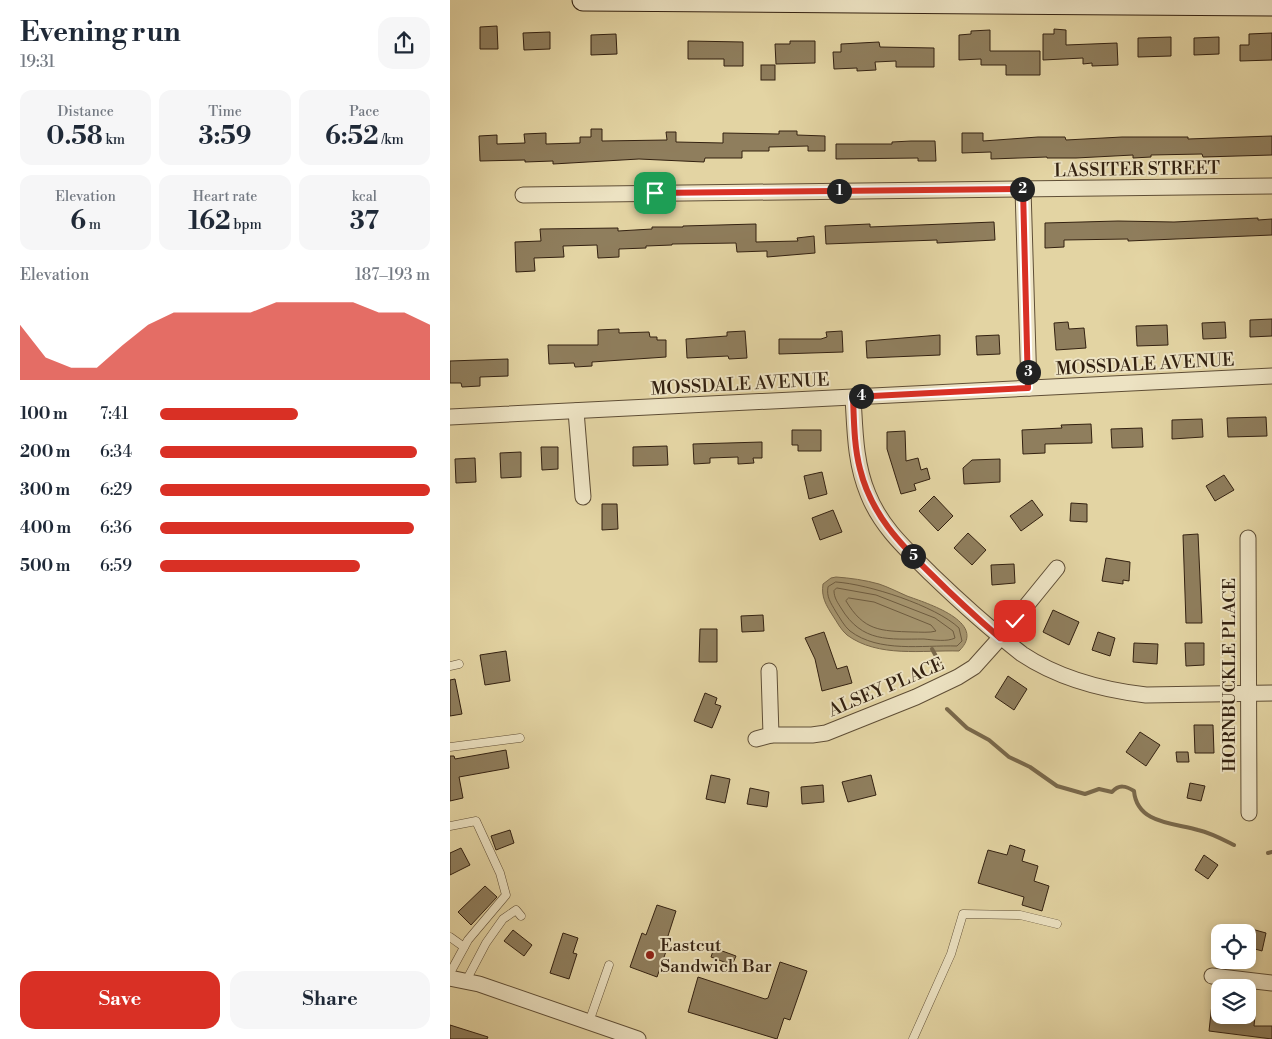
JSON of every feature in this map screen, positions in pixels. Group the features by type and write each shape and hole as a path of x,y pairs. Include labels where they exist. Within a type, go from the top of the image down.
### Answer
{"street":[{"path":"583,0 1129,2 1272,5"},
{"name":"LASSITER STREET","path":"523,195 1272,186"},
{"path":"1023,189 1028,388"},
{"name":"MOSSDALE AVENUE","path":"450,417 1272,376"},
{"path":"853,397 858,459 868,493 877,513 899,542 960,602 1000,638 1032,661 1090,684 1126,693 1146,695 1272,693"},
{"path":"576,411 583,497"},
{"name":"HORNBUCKLE PLACE","path":"1248,538 1249,813"},
{"name":"ALSEY PLACE","path":"756,739 771,735 826,733 916,697 958,677 974,667 1057,568"},
{"path":"769,671 771,735"},
{"path":"1212,976 1272,984"},
{"path":"450,978 466,980 638,1039"}],"lane":[{"path":"450,666 459,664"},
{"path":"450,747 520,738"},
{"path":"450,826 476,821 500,873 506,895 468,940 450,973"},
{"path":"466,980 486,943 503,919 516,910 521,916"},
{"path":"913,1039 951,954 963,914 1020,915 1057,924"},
{"path":"450,936 464,947"},
{"path":"590,1022 609,965"}],"water":[{"path":"836,577 858,579 879,584 940,609 961,623 966,631 966,641 959,651 916,652 887,650 859,642 843,631 825,601 823,584"}],"building":[{"path":"497,26 498,49 480,49 480,27"},
{"path":"1054,29 1066,30 1066,45 1117,43 1118,65 1092,66 1092,63 1083,64 1083,58 1043,60 1043,34 1054,34"},
{"path":"990,30 990,51 1040,51 1040,75 1006,75 1006,65 981,65 981,59 959,60 959,35 971,34 971,31"},
{"path":"550,32 550,49 524,50 523,33"},
{"path":"1272,33 1272,60 1240,61 1240,45 1249,45 1249,34"},
{"path":"616,34 617,54 591,55 591,35"},
{"path":"1171,37 1171,56 1138,57 1138,38"},
{"path":"1219,37 1219,54 1194,55 1194,38"},
{"path":"688,41 743,42 743,66 724,66 724,59 688,59"},
{"path":"790,41 815,41 815,63 776,64 775,44 790,44"},
{"path":"879,42 880,47 934,48 934,67 896,67 896,61 875,62 876,70 857,71 857,68 834,69 833,52 841,52 841,44"},
{"path":"761,65 775,65 775,80 761,80"},
{"path":"591,129 602,129 602,141 667,140 666,132 676,132 676,142 723,143 723,133 779,134 779,131 797,131 797,135 825,136 825,151 808,151 808,146 769,147 769,151 742,151 742,158 705,158 704,162 639,159 553,164 553,161 480,161 479,136 497,135 497,144 525,143 524,134 546,133 546,144 580,143 580,137 591,137"},
{"path":"962,133 983,133 983,141 1038,137 1065,137 1066,140 1122,137 1188,137 1188,139 1272,136 1272,155 1203,157 1202,154 1151,155 1151,157 1133,158 1133,155 991,159 991,152 962,153"},
{"path":"935,141 936,161 918,161 918,158 836,159 836,144 892,144 892,142"},
{"path":"1258,218 1258,220 1272,219 1272,235 1128,241 1128,239 1064,240 1064,247 1045,248 1045,223 1174,222"},
{"path":"994,222 995,240 937,243 937,240 826,244 825,226 870,224 870,227"},
{"path":"756,224 756,242 798,241 797,238 814,236 815,253 767,257 767,251 737,252 736,243 672,244 646,246 646,248 619,249 619,257 598,258 597,245 563,246 564,257 534,258 535,271 516,272 515,242 541,241 540,229 618,228 618,231 652,229 652,227"},
{"path":"1272,319 1272,336 1250,337 1250,320"},
{"path":"1068,322 1069,329 1084,328 1086,348 1056,350 1054,323"},
{"path":"1225,322 1226,338 1203,339 1202,323"},
{"path":"1167,325 1168,345 1137,346 1136,326"},
{"path":"619,329 619,333 649,332 650,337 657,337 657,340 666,340 666,357 592,362 592,366 575,367 574,363 549,364 548,345 598,345 598,330"},
{"path":"745,331 747,358 729,359 728,356 687,358 686,339 727,336 727,332"},
{"path":"842,331 843,352 779,354 779,339 821,339 827,337 826,332"},
{"path":"940,335 940,355 867,358 866,341"},
{"path":"999,335 1000,354 977,355 976,336"},
{"path":"508,359 508,376 480,377 480,386 462,387 461,383 450,383 450,361"},
{"path":"1266,417 1267,436 1228,437 1227,418"},
{"path":"1202,419 1203,437 1172,439 1172,420"},
{"path":"1091,424 1092,443 1045,444 1045,453 1023,454 1022,430 1062,428 1061,425"},
{"path":"1142,428 1143,447 1112,448 1111,429"},
{"path":"792,430 821,430 821,451 798,451 798,445 792,445"},
{"path":"905,431 906,461 918,458 921,470 927,468 930,479 914,484 916,490 901,494 887,449 887,432"},
{"path":"762,442 762,458 753,458 754,463 738,464 738,457 710,458 710,463 694,464 693,444"},
{"path":"667,446 668,465 633,466 633,447"},
{"path":"541,447 558,447 558,469 542,470"},
{"path":"521,452 521,477 501,478 500,453"},
{"path":"475,458 476,482 456,483 455,459"},
{"path":"1000,459 1000,482 964,484 963,468 972,460"},
{"path":"822,472 827,494 809,499 804,476"},
{"path":"1224,475 1234,490 1215,501 1206,486"},
{"path":"934,496 953,516 938,531 919,511"},
{"path":"1032,500 1043,515 1021,531 1010,516"},
{"path":"1071,503 1087,504 1087,522 1070,521"},
{"path":"602,504 617,504 618,529 602,530"},
{"path":"833,510 842,532 820,540 812,518"},
{"path":"968,533 986,550 972,565 954,548"},
{"path":"1198,534 1202,623 1186,623 1183,535"},
{"path":"1106,558 1130,562 1129,581 1123,580 1123,584 1102,581"},
{"path":"1014,564 1015,583 992,585 991,565"},
{"path":"1053,610 1079,622 1069,645 1043,632"},
{"path":"763,615 764,631 742,632 741,616"},
{"path":"700,629 717,629 717,662 699,662"},
{"path":"824,632 837,669 847,666 852,683 822,691 815,659 805,638"},
{"path":"1098,632 1115,638 1110,656 1092,650"},
{"path":"1134,643 1158,644 1157,664 1133,662"},
{"path":"1185,643 1204,643 1204,665 1186,666"},
{"path":"506,651 510,681 485,685 480,655"},
{"path":"1008,676 1027,689 1014,710 995,697"},
{"path":"455,679 462,714 450,716 450,680"},
{"path":"705,693 717,698 715,704 721,706 712,728 694,721"},
{"path":"1194,725 1213,725 1214,753 1195,753"},
{"path":"1140,732 1160,745 1146,766 1126,752"},
{"path":"506,750 509,768 459,777 463,798 450,801 450,756 454,756 455,759"},
{"path":"1176,752 1188,752 1189,762 1177,762"},
{"path":"711,775 730,779 725,803 706,799"},
{"path":"871,775 876,795 848,802 842,782"},
{"path":"1190,783 1205,786 1201,801 1187,798"},
{"path":"823,785 824,802 802,804 801,787"},
{"path":"750,788 769,792 767,807 747,804"},
{"path":"510,830 514,843 496,850 491,836"},
{"path":"1010,845 1025,850 1022,861 1038,866 1034,881 1049,886 1042,911 1022,905 1024,897 978,883 988,850 1007,855"},
{"path":"461,848 470,865 450,875 450,853"},
{"path":"1204,855 1218,865 1208,879 1195,870"},
{"path":"485,886 497,897 471,925 458,912"},
{"name":"Eastcut Sandwich Bar","path":"657,905 676,911 666,942 669,943 657,977 630,967 642,933 646,935"},
{"path":"513,930 532,945 524,956 504,941"},
{"path":"1256,930 1266,933 1262,951 1256,949"},
{"path":"563,933 578,938 573,953 577,954 569,979 550,973"},
{"path":"714,948 736,956 732,965 711,957"},
{"path":"780,962 807,971 790,1020 784,1018 777,1039 688,1012 698,977 765,999 768,998"},
{"path":"1211,1013 1211,1024 1272,1026 1272,1039 1209,1031"},
{"path":"450,1025 488,1037 487,1039 450,1039"}],"waterway":[{"path":"932,649 941,665"},
{"path":"947,709 967,728 989,740 1009,757 1030,767 1057,786 1085,794 1099,789 1112,792 1120,787 1128,788 1134,791 1137,802 1149,816 1216,836 1234,845"},
{"path":"1268,853 1272,852"}],"place":[{"name":"Eastcut Sandwich Bar","path":"650,955"}],"route":[{"path":"655,193 1023,189 1028,388 853,397 855,438 860,471 877,513 891,534 960,602 1000,638 1015,621"}]}
